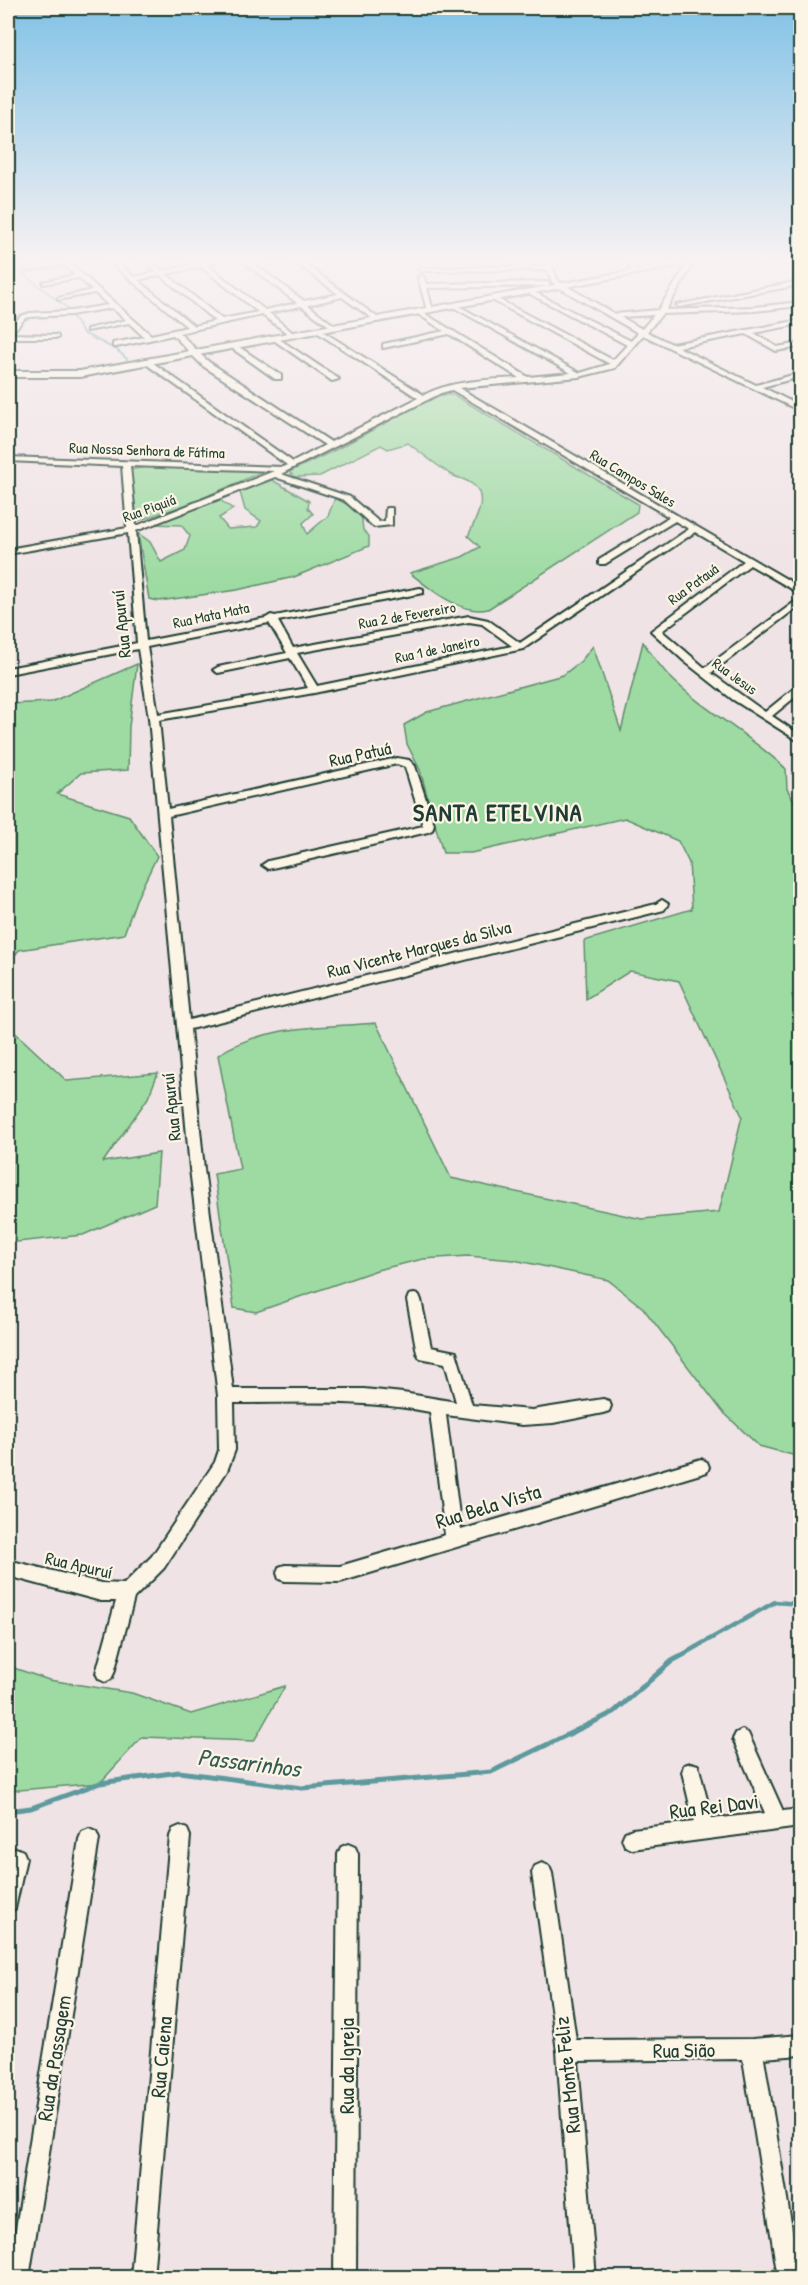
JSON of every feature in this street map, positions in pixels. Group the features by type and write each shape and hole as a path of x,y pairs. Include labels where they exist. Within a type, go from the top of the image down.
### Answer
{"main road":[{"path":"8,369 67,370 91,367"},
{"path":"8,374 67,375 120,367"}],"street":[{"path":"155,367 289,467"},
{"path":"210,367 331,446"},
{"path":"263,367 278,377"},
{"path":"317,367 335,379"},
{"path":"374,367 422,397"},
{"path":"506,367 528,380"},
{"path":"564,367 579,375"},
{"name":"Rua Piquiá","path":"8,552 132,530 274,474 422,397 452,387 579,375 610,367"},
{"path":"713,367 801,409"},
{"path":"755,387 801,375"},
{"name":"Rua Campos Sales","path":"452,387 801,590"},
{"name":"Rua Nossa Senhora de Fátima","path":"8,459 289,467"},
{"name":"Rua Apuruí","path":"8,1568 100,1592 127,1593 158,1562 221,1466 227,1450 226,1396 197,1169 154,718 142,645 127,497 126,463"},
{"path":"274,474 292,484 340,495 350,500 377,525 388,523 389,510"},
{"path":"602,562 674,518"},
{"name":"Rua 1 de Janeiro","path":"154,718 314,690 520,647 694,529"},
{"name":"Rua Patauá","path":"656,631 749,561"},
{"name":"Rua Mata Mata","path":"8,671 271,618 420,591"},
{"path":"705,673 801,601"},
{"path":"271,618 314,690"},
{"name":"Rua 2 de Fevereiro","path":"218,670 292,653 469,619 485,622 520,647"},
{"name":"Rua Jesus","path":"656,631 705,673 765,717 801,739"},
{"path":"765,717 801,688"},
{"name":"Rua Patuá","path":"163,814 397,761 405,762 410,766 429,824 428,828 268,864"},
{"name":"Rua Vicente Marques da Silva","path":"183,1026 660,907 662,904"},
{"path":"414,1300 425,1353 452,1357 466,1412"},
{"path":"226,1396 363,1396 437,1405 466,1412 543,1418 603,1406"},
{"path":"437,1405 454,1539"},
{"name":"Rua Bela Vista","path":"285,1573 340,1574 701,1467"},
{"path":"105,1672 127,1593"},
{"path":"742,1739 778,1821"},
{"path":"691,1772 705,1830"},
{"name":"Rua Rei Davi","path":"632,1839 801,1818"},
{"name":"Rua Caiena","path":"142,2277 180,1836"},
{"name":"Rua da Passagem","path":"18,2277 90,1839"},
{"name":"Rua da Igreja","path":"345,2277 348,1854"},
{"path":"8,1902 16,1858"},
{"name":"Rua Monte Feliz","path":"542,1873 567,2051 585,2277"},
{"name":"Rua Sião","path":"567,2051 753,2049 801,2045"},
{"path":"753,2049 789,2277"}],"green space":[{"path":"438,395 454,395 638,504 637,512 488,609 468,608 446,599 410,573 462,557 480,547 468,536 477,516 480,502 480,495 472,484 450,474 408,443 388,449 381,445 320,476 295,477 289,472"},
{"path":"146,467 264,471 189,504 137,521 130,470"},
{"path":"272,480 309,501 308,508 313,514 303,523 307,534 328,516 335,498 361,512 363,530 369,536 369,546 294,577 237,590 159,601 149,599 138,533 150,542 161,562 185,550 190,536 181,525 153,524 220,500 233,509 219,518 228,529 257,527 261,521 245,510 240,492"},
{"path":"643,642 662,668 683,689 786,769 787,789 800,811 800,987 792,995 800,1019 800,1457 759,1446 722,1411 643,1308 608,1280 514,1260 468,1256 423,1259 377,1270 256,1312 234,1308 214,1174 240,1169 218,1055 236,1045 274,1033 315,1027 376,1023 451,1178 642,1219 719,1212 742,1116 679,981 630,971 586,999 584,941 692,909 689,863 678,841 625,818 471,853 443,853 420,770 407,744 404,725 427,712 563,675 581,661 593,646 621,731"},
{"path":"137,664 129,727 128,770 81,773 57,794 129,816 157,856 136,900 124,934 19,950 8,964 8,704 51,702"},
{"path":"8,1026 67,1081 158,1073 148,1098 103,1162 159,1153 155,1204 83,1235 8,1243"},
{"path":"8,1666 49,1680 132,1693 191,1714 285,1686 254,1741 142,1737 100,1783 8,1791"}],"waterway":[{"path":"682,1655 775,1602 800,1604"},
{"name":"Passarinhos","path":"8,1811 31,1808 100,1783 179,1772 302,1788 491,1772 614,1712 672,1661 685,1654"}],"district":[{"name":"SANTA ETELVINA","path":"498,812"}]}
